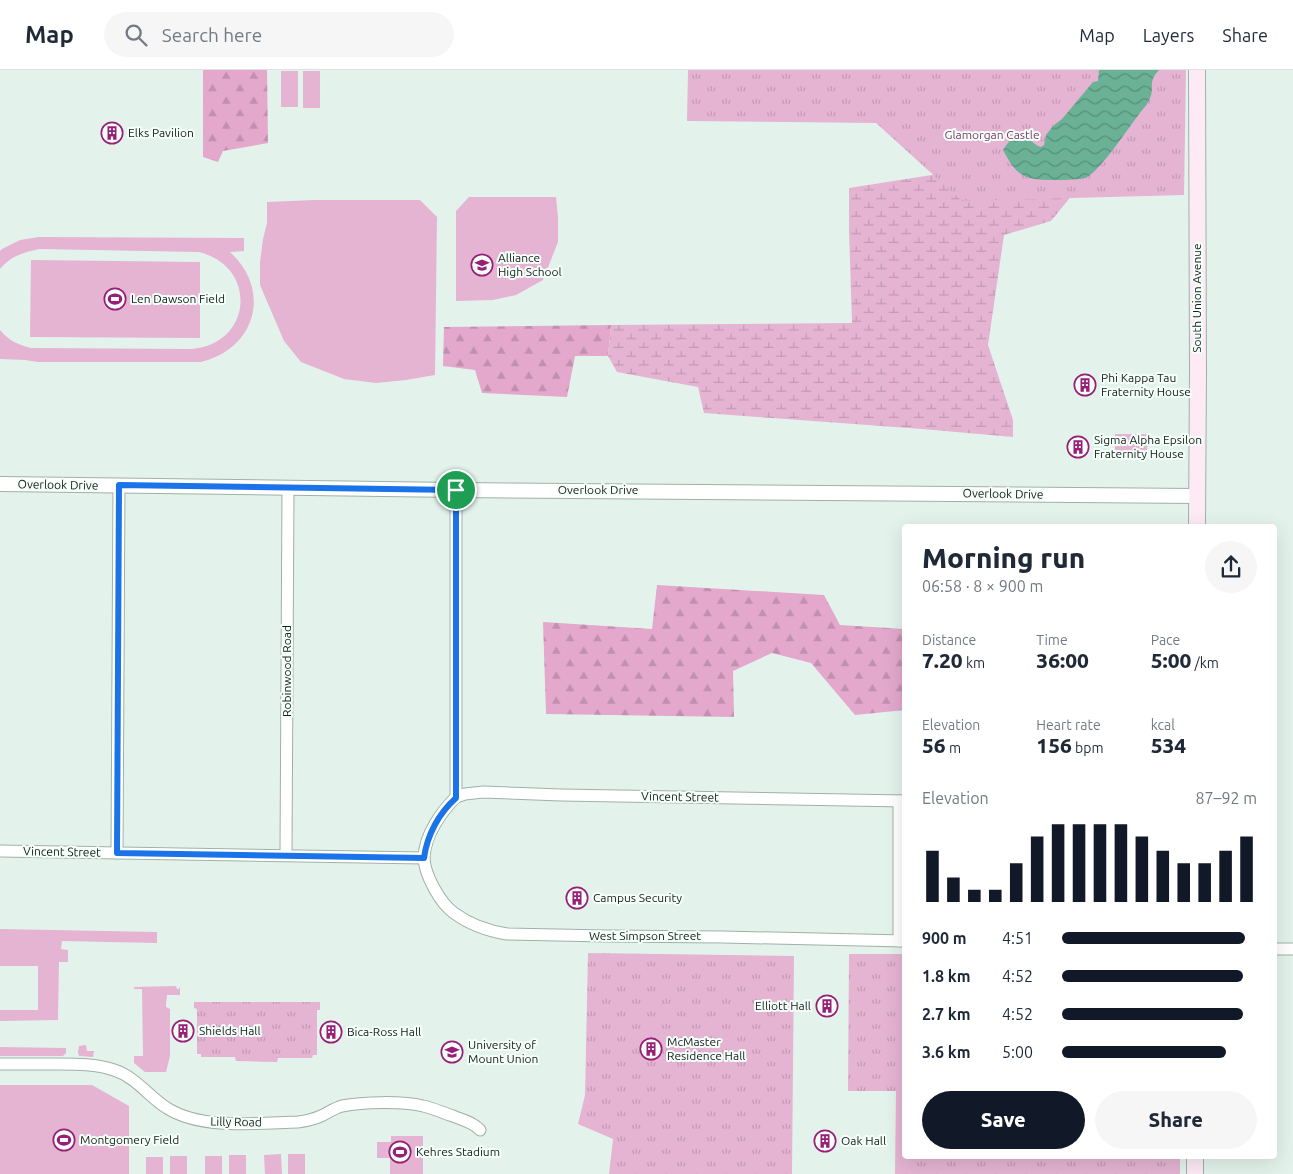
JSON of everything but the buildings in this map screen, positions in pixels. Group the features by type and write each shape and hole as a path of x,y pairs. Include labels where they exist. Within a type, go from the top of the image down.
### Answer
{"main road":[{"name":"South Union Avenue","path":"1197,70 1197,524"},
{"path":"1195,1159 1195,1174"}],"street":[{"name":"Overlook Drive","path":"0,484 1197,496"},
{"path":"117,853 119,485"},
{"name":"Robinwood Road","path":"286,855 288,487"},
{"path":"424,858 426,845 433,828 444,810 456,798 456,490"},
{"name":"Vincent Street","path":"456,798 465,794 483,792 902,801"},
{"path":"902,801 902,941"},
{"name":"Vincent Street","path":"0,851 424,858"},
{"name":"West Simpson Street","path":"424,858 433,887 450,909 476,925 499,933 902,941"},
{"path":"1277,948 1293,948"},
{"name":"Lilly Road","path":"0,1064 78,1064 108,1068 134,1081 157,1101 174,1112 194,1120 210,1123 298,1122 321,1116 343,1106 404,1103 424,1106 467,1122 480,1130"}],"green space":[{"path":"203,70 267,70 268,143 223,151 218,162 203,157"},
{"name":"Glamorgan Castle","path":"688,70 1186,70 1184,195 962,201 876,123 687,121"},
{"path":"281,71 298,71 298,107 281,107"},
{"path":"303,71 320,71 320,108 303,108"},
{"path":"957,171 1086,178 1051,221 1004,235 988,345 1013,420 1013,437 704,413 698,387 617,372 608,356 611,325 852,323 849,188"},
{"path":"469,197 556,197 558,242 543,280 516,295 493,300 456,301 456,211"},
{"path":"420,200 437,217 435,375 376,383 344,379 301,362 284,341 260,285 260,262 267,223 267,202"},
{"path":"39,237 244,238 244,251 230,252 243,267 251,283 254,300 252,316 245,332 235,345 220,355 201,362 38,362 0,359 0,330 14,342 31,348 191,349 211,344 226,334 236,321 240,305 239,288 232,273 218,260 199,252 40,249 18,255 0,269 0,251 2,249 20,240"},
{"name":"Len Dawson Field","path":"31,260 200,262 200,338 30,337"},
{"path":"611,325 608,356 575,356 567,397 482,393 475,370 443,366 444,327"},
{"path":"1115,434 1147,434 1147,451 1115,451"},
{"path":"657,585 824,595 840,625 902,629 902,710 855,715 811,663 772,653 733,671 734,717 546,714 543,622 652,629"},
{"path":"0,929 157,932 157,943 62,941 61,949 68,950 68,962 59,962 58,1020 0,1021 0,1010 38,1010 38,966 0,966"},
{"path":"588,953 794,956 792,1174 609,1174 613,1139 578,1124 585,1095"},
{"path":"849,954 902,954 902,1159 1180,1159 1180,1174 895,1174 896,1091 848,1091"},
{"path":"176,986 177,989 180,988 180,995 167,995 166,1007 170,1009 170,1056 166,1072 145,1072 134,1063 134,1056 143,1056 142,989 134,989 134,987"},
{"path":"194,1002 320,1002 320,1010 317,1010 317,1055 313,1055 312,1058 278,1058 277,1062 236,1061 235,1057 201,1057 201,1054 197,1054 197,1009 194,1008"},
{"path":"86,1045 87,1051 94,1051 93,1057 79,1056 79,1046"},
{"path":"0,1047 66,1048 66,1053 63,1056 0,1056"},
{"name":"Montgomery Field","path":"0,1085 92,1085 129,1106 129,1174 0,1174"},
{"name":"Kehres Stadium","path":"391,1136 423,1136 423,1174 390,1174 390,1158 377,1158 377,1142 391,1142"},
{"path":"281,1154 282,1174 265,1174 264,1155"},
{"path":"288,1154 305,1154 305,1174 288,1174"},
{"path":"229,1155 246,1155 246,1174 229,1174"},
{"path":"170,1156 187,1156 187,1174 170,1174"},
{"path":"205,1156 222,1156 222,1174 205,1174"},
{"path":"146,1157 163,1157 163,1174 146,1174"}],"water":[{"path":"1099,70 1159,70 1153,78 1151,94 1147,104 1091,175 1082,179 1040,180 1021,174 1012,165 1003,150 1013,138 1021,133 1038,146 1044,145 1046,135 1053,126 1062,119 1093,82 1098,81"}],"place":[{"name":"Elks Pavilion","path":"112,133"},
{"name":"Alliance High School","path":"482,265"},
{"name":"Len Dawson Field","path":"115,299"},
{"name":"Phi Kappa Tau Fraternity House","path":"1085,385"},
{"name":"Sigma Alpha Epsilon Fraternity House","path":"1078,447"},
{"name":"Campus Security","path":"577,898"},
{"name":"Elliott Hall","path":"827,1006"},
{"name":"Shields Hall","path":"183,1031"},
{"name":"Bica-Ross Hall","path":"331,1032"},
{"name":"McMaster Residence Hall","path":"651,1049"},
{"name":"University of Mount Union","path":"452,1052"},
{"name":"Montgomery Field","path":"64,1140"},
{"name":"Oak Hall","path":"825,1141"},
{"name":"Kehres Stadium","path":"400,1152"}],"route":[{"path":"119,485 456,490 456,798 444,810 433,828 426,845 424,858 117,853 119,485"}]}
